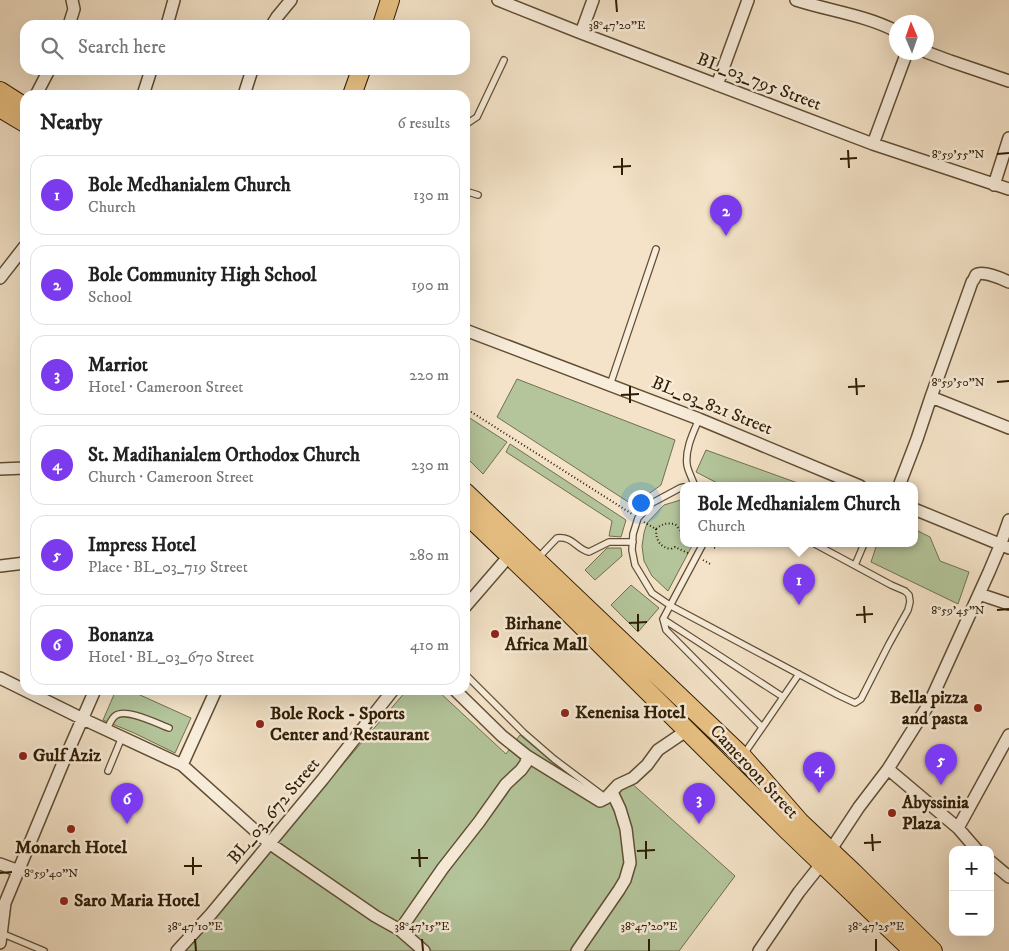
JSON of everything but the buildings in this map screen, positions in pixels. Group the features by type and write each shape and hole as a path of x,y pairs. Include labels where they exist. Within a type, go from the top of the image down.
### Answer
{"main road":[{"path":"378,20 384,0"},
{"path":"384,20 390,0"},
{"path":"354,90 359,75"},
{"path":"360,90 365,75"},
{"path":"0,91 20,104"},
{"path":"0,108 20,121"},
{"name":"Cameroon Street","path":"470,497 536,560 566,599 686,731 933,951"},
{"name":"Cameroon Street","path":"470,518 509,556 566,599 742,756 800,822 826,856 913,951"}],"street":[{"path":"71,20 74,9 72,0"},
{"path":"168,20 174,0"},
{"path":"274,20 290,0"},
{"name":"BL_03_795 Street","path":"498,0 873,144 1009,189"},
{"path":"581,33 593,0"},
{"path":"717,85 748,0"},
{"path":"796,0 861,17 889,28"},
{"path":"934,55 1009,80"},
{"path":"873,144 904,60"},
{"path":"39,90 46,75"},
{"path":"145,90 149,75"},
{"path":"246,90 250,75"},
{"path":"994,185 1009,138"},
{"path":"0,278 20,252"},
{"path":"901,482 972,282 979,273 1009,282"},
{"name":"BL_03_821 Street","path":"470,332 699,419 850,482"},
{"path":"931,397 1009,428"},
{"path":"0,469 20,468"},
{"path":"918,511 1005,547"},
{"path":"759,951 859,807 888,769 929,704 979,594 1005,547 1009,520"},
{"path":"470,601 509,556"},
{"path":"0,566 20,564"},
{"path":"979,594 1009,604"},
{"path":"0,678 20,688"},
{"path":"34,695 182,765 270,843 375,916 400,930 424,951"},
{"path":"0,938 5,903 93,695"},
{"path":"182,765 214,695"},
{"name":"BL_03_672 Street","path":"177,951 211,914 345,753 389,695"},
{"path":"460,695 502,736 527,756 600,801 618,785 633,778 647,765 658,750 686,731"},
{"path":"958,828 1009,735"},
{"path":"400,930 443,868 506,784 521,770 526,763 527,756"},
{"path":"888,769 958,828 974,846"},
{"path":"577,951 626,880 628,872 630,862 626,830 620,809 609,795"},
{"path":"994,863 1007,871"},
{"path":"0,864 19,871"}],"lane":[{"path":"470,122 477,117 504,60"},
{"path":"470,193 478,195"},
{"path":"610,385 656,249"},
{"path":"696,482 687,464 690,442 699,419"},
{"path":"680,488 652,503 638,518 633,534 632,550 635,565 652,593 671,606 855,703 862,699 908,610 909,595 905,591 821,547"},
{"path":"536,560 557,538 566,538 589,552 609,542 633,542"},
{"path":"701,547 663,619 664,625 666,630 762,727"},
{"path":"855,565 863,547"},
{"path":"663,619 783,697"},
{"path":"742,756 798,674"},
{"path":"470,679 524,733 554,759 609,795"},
{"path":"106,730 115,716 121,713 129,713 169,728"},
{"path":"108,771 122,737"},
{"path":"0,938 44,951"}],"path":[{"path":"470,411 656,529"},
{"path":"656,529 667,523 675,524 680,530"},
{"path":"656,529 657,541 661,546 671,549 675,547 710,564"},
{"path":"713,547 717,549"}],"green space":[{"path":"517,379 675,440 661,485 633,505 497,417"},
{"path":"470,418 507,442 483,474 470,461"},
{"path":"510,444 626,520 621,537 609,536 612,521 506,452"},
{"path":"706,450 795,482 715,482 696,472"},
{"path":"680,500 680,547 691,547 668,591 652,576 644,561 642,546 647,523 664,505"},
{"path":"918,531 930,537 940,561 969,572 958,604 871,562 876,547 918,547"},
{"path":"607,548 621,548 622,556 595,580 585,570"},
{"path":"631,585 659,608 638,632 611,605"},
{"path":"114,695 140,695 191,718 175,753 103,720"},
{"path":"403,695 442,695 506,754 520,735 604,806 629,781 735,876 679,951 182,951"}],"place":[{"name":"Bole Community High School","path":"726,236"},
{"name":"Bole Medhanialem Church","path":"799,605"},
{"name":"Birhane Africa Mall","path":"495,634"},
{"name":"Bella pizza and pasta","path":"978,708"},
{"name":"Kenenisa Hotel","path":"565,713"},
{"name":"Bole Rock - Sports Center and Restaurant","path":"260,724"},
{"name":"Gulf Aziz","path":"23,756"},
{"name":"Impress Hotel","path":"941,785"},
{"name":"St. Madihanialem Orthodox Church","path":"819,793"},
{"name":"Abyssinia Plaza","path":"892,813"},
{"name":"Bonanza","path":"127,824"},
{"name":"Marriot","path":"699,824"},
{"name":"Monarch Hotel","path":"71,829"},
{"name":"Saro Maria Hotel","path":"64,901"}]}
